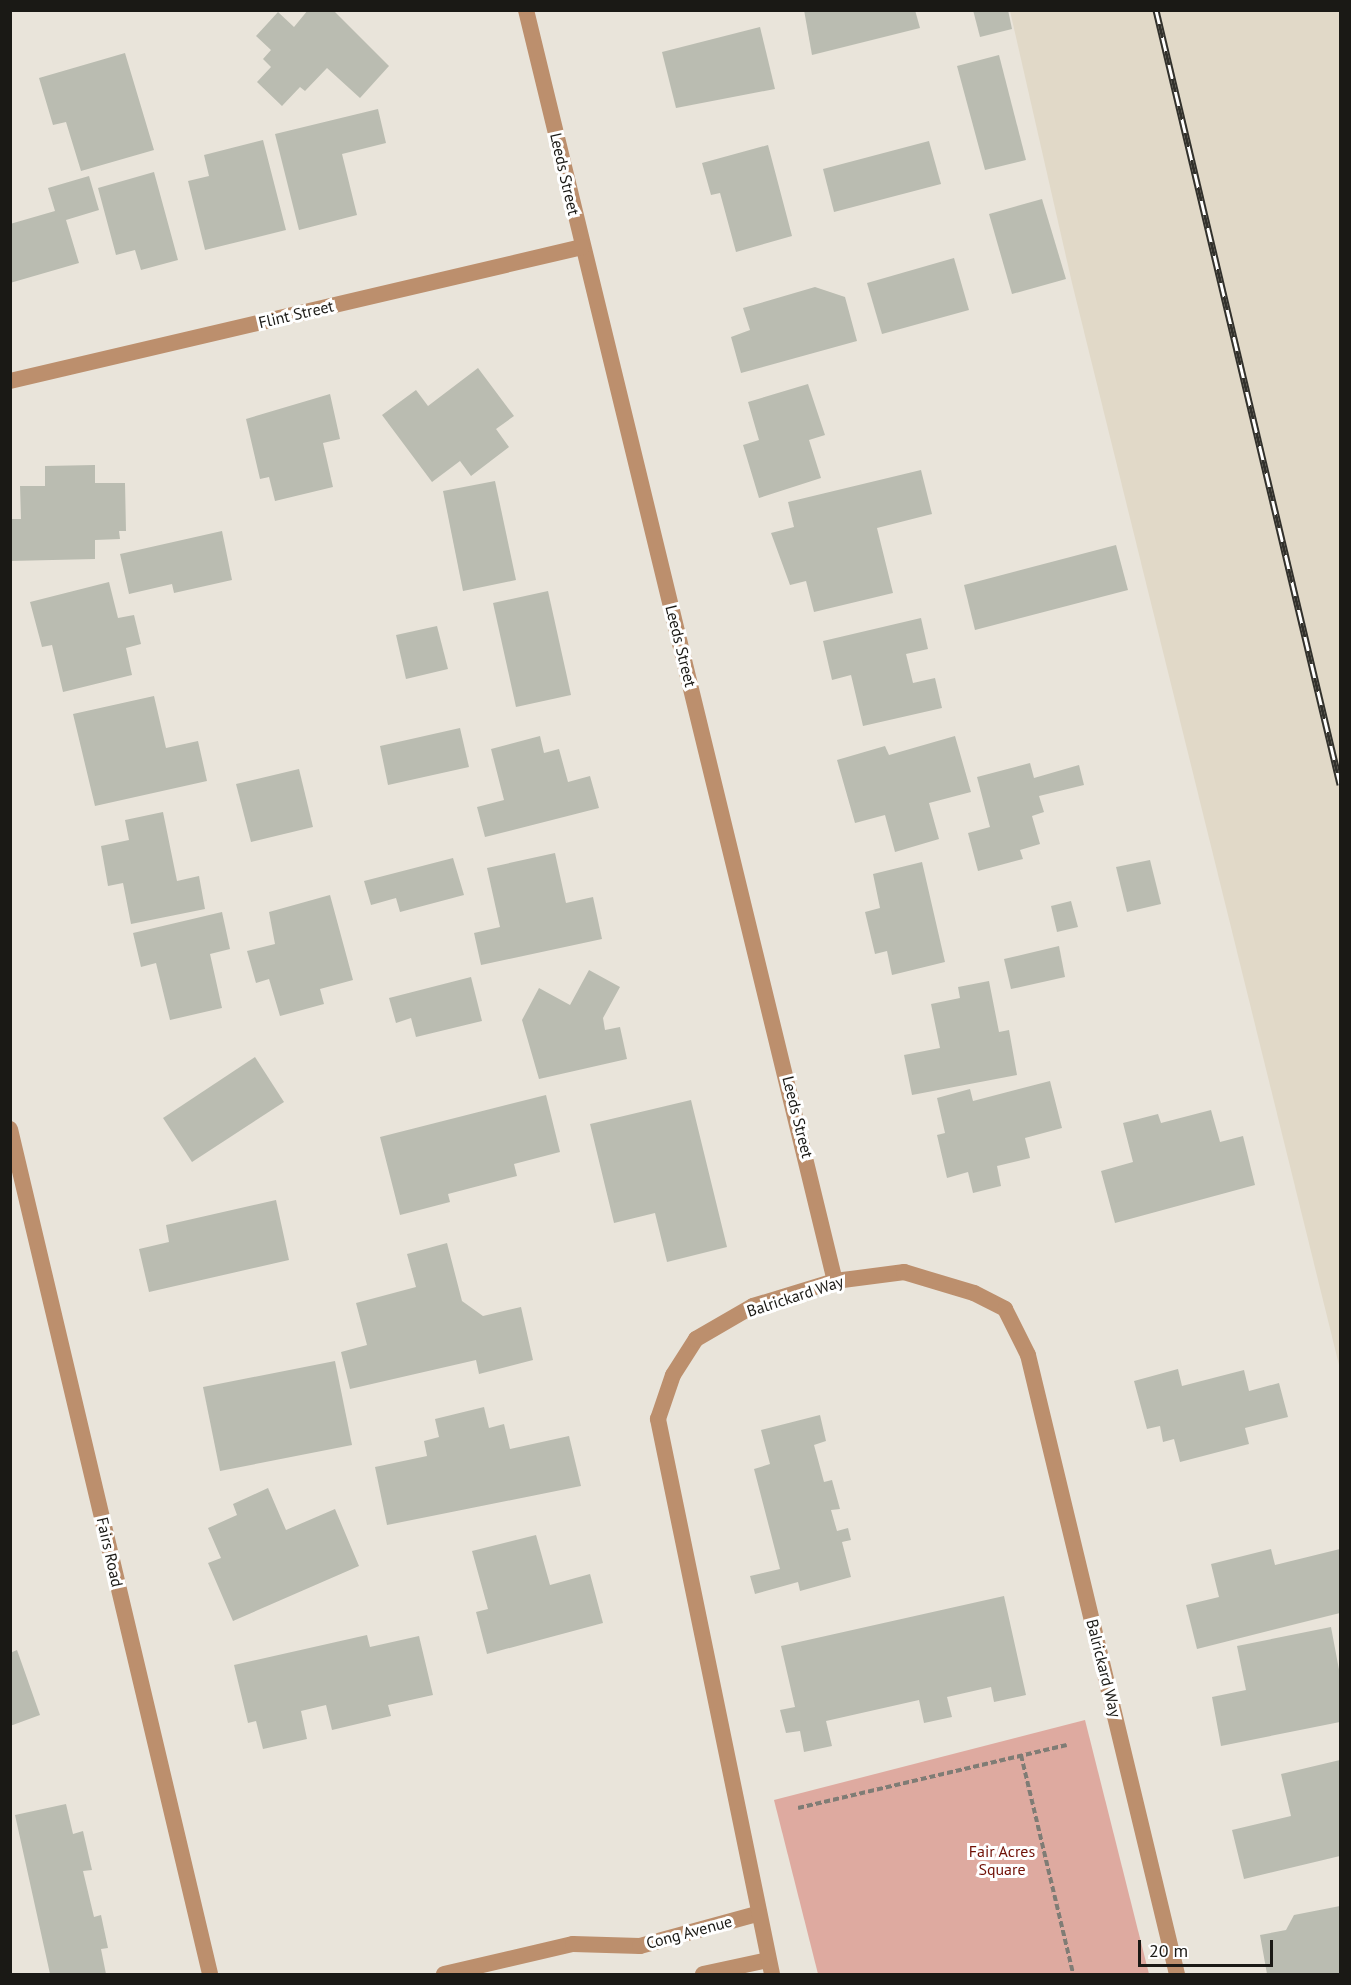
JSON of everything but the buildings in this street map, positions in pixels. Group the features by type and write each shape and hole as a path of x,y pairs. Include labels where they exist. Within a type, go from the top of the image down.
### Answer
{"street":[{"name":"Leeds Street","path":"526,10 835,1281"},
{"name":"Flint Street","path":"10,381 582,247"},
{"name":"Fairs Road","path":"10,1129 210,1974"},
{"name":"Balrickard Way","path":"770,1967 757,1914 658,1419 673,1375 696,1339 753,1306 835,1281 904,1272 974,1293 1005,1309 1028,1355 1177,1974"},
{"name":"Cong Avenue","path":"444,1974 573,1944 640,1946 757,1914"},
{"path":"703,1974 770,1967"}],"path":[{"path":"798,1808 1067,1745"},
{"path":"1022,1755 1073,1974"}],"shaded area":[{"path":"1010,11 1340,11 1340,1369 1072,283"}],"green space":[{"name":"Fair Acres Square","path":"1085,1720 1149,1974 818,1974 774,1800"}],"railway":[{"path":"1156,10 1340,784"}]}
